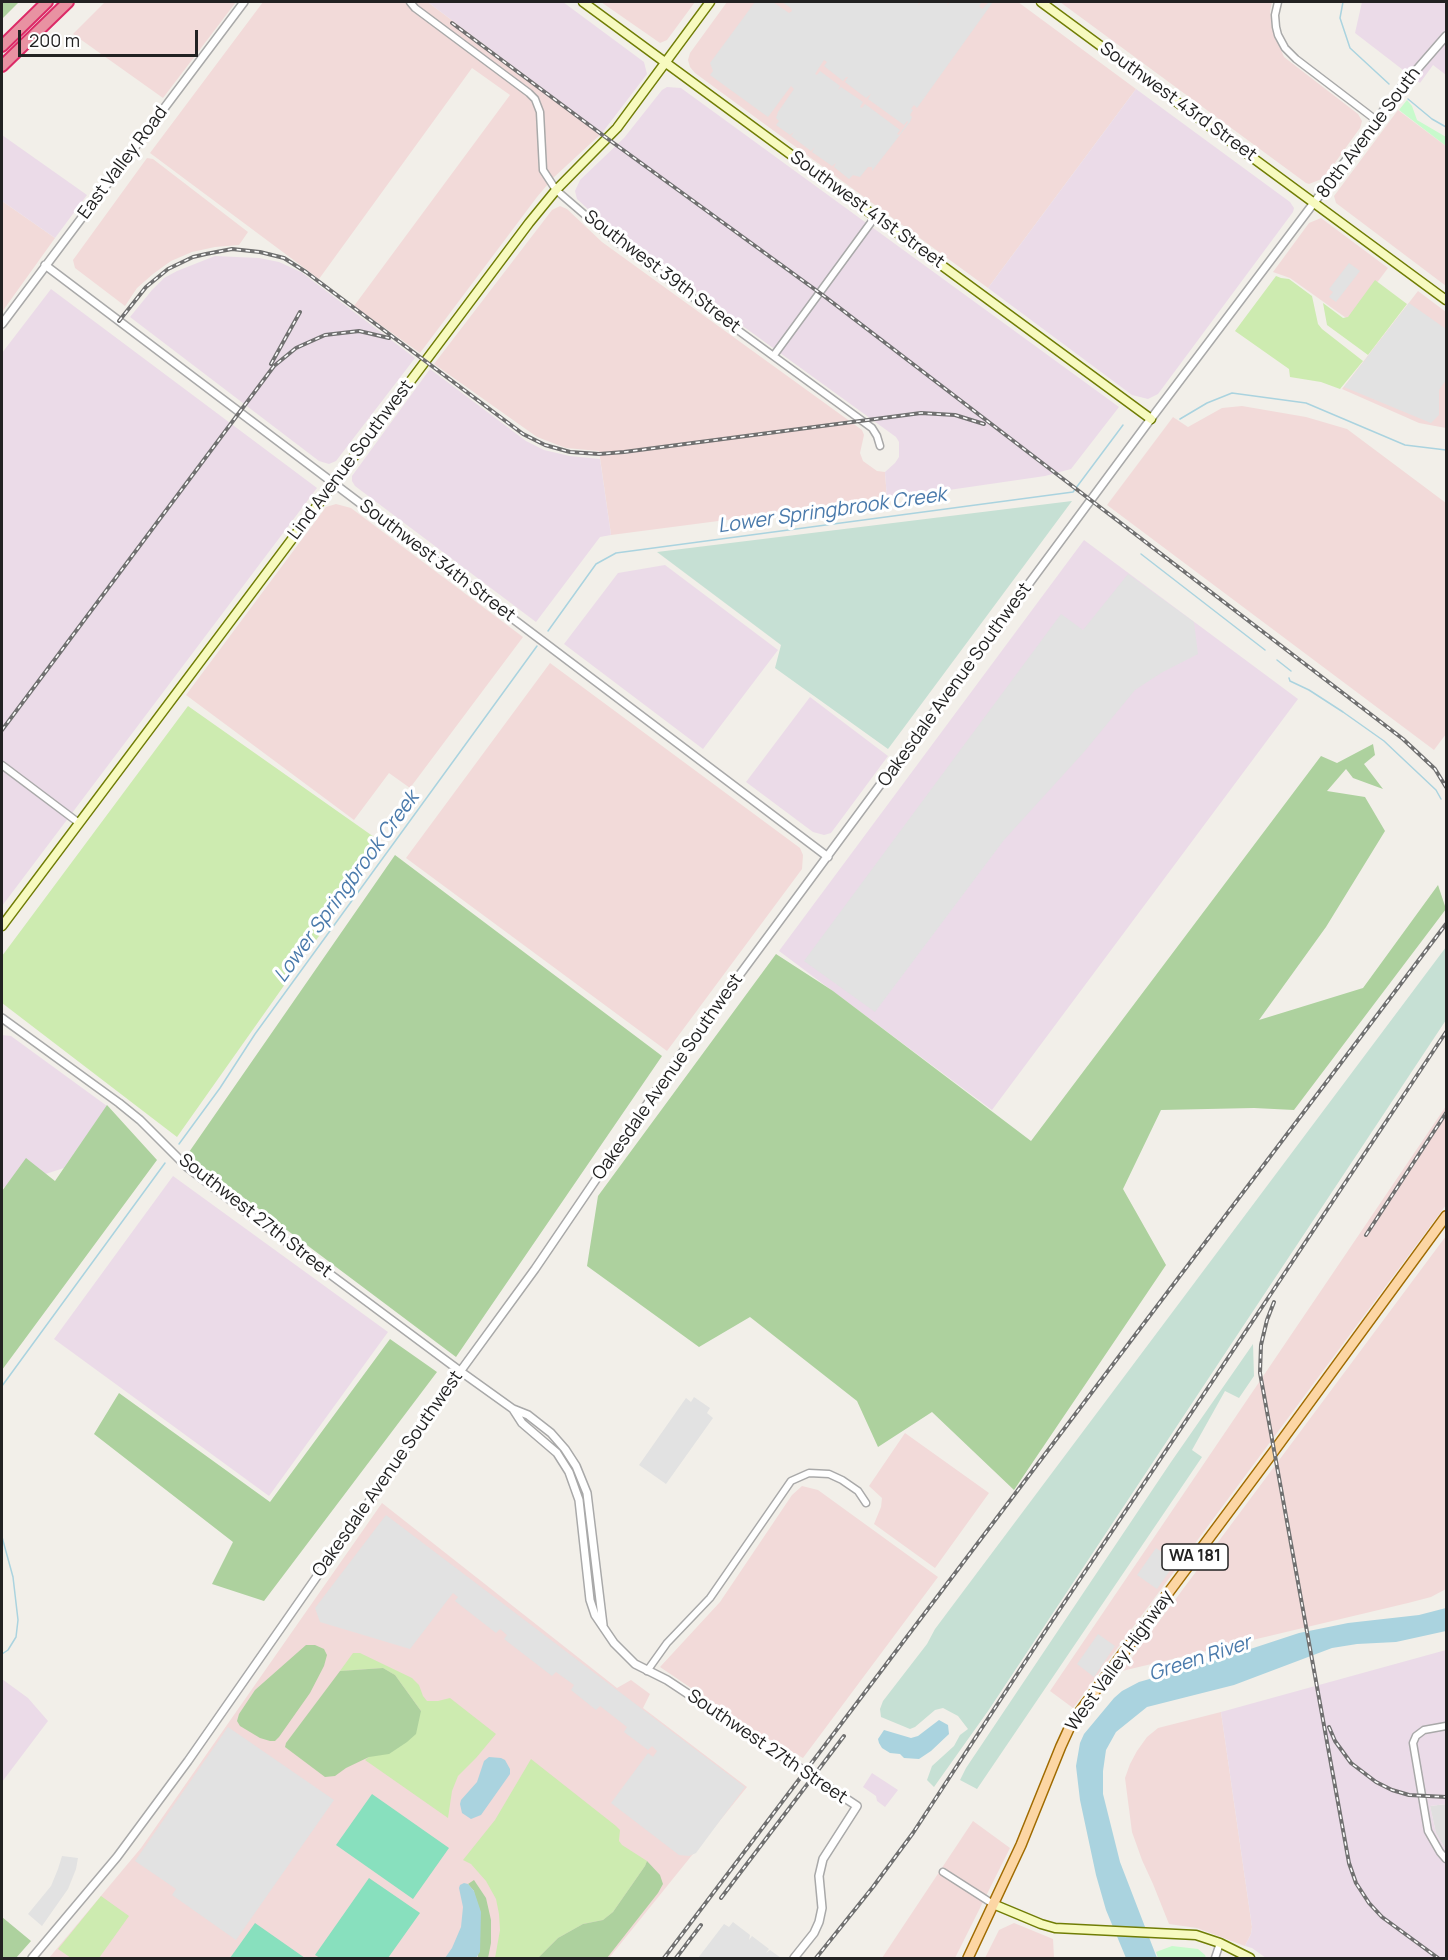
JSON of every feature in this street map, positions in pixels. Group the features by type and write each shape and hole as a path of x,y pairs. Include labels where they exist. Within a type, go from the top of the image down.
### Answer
{"highway":[{"path":"2,38 39,2"},
{"path":"2,46 47,2"},
{"path":"2,66 68,2"}],"main road":[{"name":"Southwest 41st Street","path":"583,2 1151,419"},
{"name":"Lind Avenue Southwest","path":"2,926 529,223 556,190 608,139 710,2"},
{"name":"Southwest 43rd Street","path":"1041,2 1446,300"},
{"name":"West Valley Highway","path":"968,1959 1032,1820 1072,1722 1446,1216"},
{"path":"993,1904 1055,1928 1196,1935 1220,1943 1250,1959"}],"street":[{"name":"East Valley Road","path":"2,324 244,2"},
{"name":"Southwest 39th Street","path":"410,2 535,99 540,112 543,170 556,190 613,240 872,428 880,446"},
{"path":"1278,2 1275,15 1276,27 1285,48 1296,59 1376,120"},
{"name":"80th Avenue South","path":"1315,204 1399,90 1446,36"},
{"name":"Oakesdale Avenue Southwest","path":"32,1959 117,1857 188,1761 460,1371 535,1269 684,1050 1151,419 1315,204"},
{"path":"774,355 875,217"},
{"name":"Southwest 34th Street","path":"45,265 828,857"},
{"path":"2,765 79,823"},
{"name":"Southwest 27th Street","path":"2,1018 119,1102 187,1167 213,1187 460,1371 513,1409 528,1415 550,1433 571,1457 580,1474 590,1504 603,1625 614,1643 635,1664 667,1680 857,1806 823,1858 819,1876 822,1908 819,1922 795,1957"},
{"path":"647,1671 667,1643 710,1598 791,1481 809,1473 829,1474 858,1491 866,1503"},
{"path":"1446,1726 1424,1730 1416,1736 1413,1743 1428,1831 1446,1859"},
{"path":"943,1872 993,1904"},
{"path":"1215,1959 1220,1943"}],"shaded area":[{"path":"105,2 236,2 163,98 73,34"},
{"path":"263,2 430,2 602,133 553,178 537,197 420,353 354,306 510,95 472,68 319,279 150,153"},
{"path":"430,2 563,2 644,62 647,74 602,133"},
{"path":"601,2 695,2 667,40 660,43"},
{"path":"727,2 1018,2 1136,89 988,288 695,73 688,60 690,53"},
{"path":"755,2 773,2 789,13 792,11 791,8 782,2 886,2 886,4 888,2 919,2 918,6 921,2 948,2 947,6 950,2 982,2 979,6 982,9 989,2 993,2 917,108 914,105 911,109 913,110 910,122 872,171 872,167 868,167 860,177 853,175 849,179 834,167 836,163 832,166 812,152 815,147 811,151 791,136 794,132 790,135 776,125 779,121 776,118 778,112 794,89 791,86 768,117 710,75 713,71 710,63","holes":["824,60 827,62 824,66 843,81 848,77 845,82 866,98 871,94 868,99 904,125 908,122 899,135 897,134 900,130 865,104 862,108 860,107 863,102 841,87 838,90 840,86 820,71 817,75 815,74"]},
{"path":"1060,2 1272,2 1270,11 1272,29 1284,57 1358,114 1362,121 1360,128 1324,178 1306,183"},
{"path":"1362,2 1446,2 1446,75 1433,65 1420,83 1355,33"},
{"path":"667,87 681,88 1119,407 1071,469 1045,476 887,499 885,472 899,457 899,442 896,437 613,232 577,199 575,191 580,180 624,138 662,90"},
{"path":"1136,89 1290,202 1294,208 1158,394 1148,399 1132,395 988,288"},
{"path":"1398,110 1446,146 1446,286 1336,203 1334,196"},
{"path":"2,135 87,195 55,238 2,201"},
{"path":"147,158 153,159 248,232 239,245 192,252 171,261 137,288 125,306 75,268 73,260"},
{"path":"2,201 55,238 2,312"},
{"path":"560,206 567,209 602,242 862,430 864,435 860,453 863,461 877,471 885,472 887,499 611,535 599,451 566,448 537,437 434,364 552,210"},
{"path":"1321,218 1388,268 1349,320 1290,278 1273,272 1309,223"},
{"path":"215,256 259,258 279,262 301,272 415,358 336,461 329,464 319,461 130,317 164,278"},
{"path":"1349,263 1360,271 1336,302 1329,297 1333,292 1329,289"},
{"path":"51,289 317,488 2,906 2,353"},
{"path":"1418,291 1446,312 1446,428 1419,423 1342,389"},
{"path":"1409,303 1446,329 1446,380 1439,390 1439,415 1431,423 1344,387"},
{"path":"430,369 526,441 544,450 600,459 611,535 600,537 536,622 355,486 352,481 352,476"},
{"path":"1242,406 1306,417 1347,429 1446,503 1446,734 1434,750 1107,505 1173,417 1188,427 1222,408"},
{"path":"336,504 351,508 523,637 410,788 389,773 354,820 186,695 326,507"},
{"path":"1084,540 1298,699 992,1110 779,951"},
{"path":"665,565 778,650 703,749 564,644 618,573"},
{"path":"1128,574 1194,622 1198,654 1161,673 1135,690 1084,752 1004,840 875,1012 804,961 1061,614 1083,630"},
{"path":"550,663 800,848 803,855 802,869 667,1051 406,858"},
{"path":"810,697 888,756 831,833 824,835 813,832 746,782"},
{"path":"2,1035 11,1036 107,1106 64,1168 2,1188"},
{"path":"1446,1106 1446,1205 1073,1708 1050,1691"},
{"path":"173,1176 388,1332 269,1496 54,1339"},
{"path":"1446,1236 1446,1589 1431,1597 1408,1603 1122,1671"},
{"path":"694,1397 710,1408 707,1413 713,1418 666,1484 639,1465 686,1398 691,1402"},
{"path":"905,1433 989,1493 935,1568 874,1524 882,1498 869,1486"},
{"path":"802,1486 818,1490 938,1577 803,1758 756,1732 660,1667 720,1602 792,1495"},
{"path":"382,1503 617,1688 631,1680 650,1694 643,1708 747,1787 609,1958 49,1958 141,1848"},
{"path":"386,1515 745,1787 696,1853 689,1856 679,1855 611,1803 648,1753 653,1757 657,1751 652,1746 648,1750 624,1732 627,1727 600,1706 596,1710 571,1690 574,1685 556,1672 552,1676 504,1639 507,1635 500,1629 496,1633 455,1601 458,1597 453,1593 410,1649 320,1622 315,1608"},
{"path":"1156,1548 1176,1562 1157,1589 1137,1575"},
{"path":"1098,1634 1115,1646 1094,1677 1077,1664"},
{"path":"1446,1650 1446,1804 1430,1806 1436,1833 1446,1850 1446,1958 1266,1958 1245,1946 1252,1927 1221,1712"},
{"path":"2,1679 28,1698 48,1721 2,1782"},
{"path":"1221,1712 1252,1927 1245,1946 1197,1928 1169,1924 1132,1832 1125,1778 1137,1751 1147,1737 1158,1728"},
{"path":"228,1727 334,1800 236,1940 172,1895 176,1889 135,1861"},
{"path":"872,1773 898,1790 885,1807 877,1801 876,1796 863,1787"},
{"path":"1446,1804 1446,1850 1436,1833 1430,1806"},
{"path":"973,1821 1010,1848 955,1958 882,1958"},
{"path":"62,1856 78,1858 76,1869 68,1889 42,1926 28,1914 51,1886"},
{"path":"733,1922 750,1935 749,1940 752,1936 769,1949 766,1953 770,1950 781,1958 698,1958 724,1924 729,1927"},
{"path":"1014,1923 1053,1939 1054,1958 985,1958 999,1930"}],"green space":[{"path":"2,2 19,2 2,19"},
{"path":"1407,100 1417,120 1446,137 1446,146 1399,110"},
{"path":"1276,276 1289,279 1312,296 1318,324 1363,361 1340,389 1321,382 1290,377 1289,369 1235,331"},
{"path":"1375,280 1407,304 1368,355 1327,325 1323,303 1343,318 1348,317"},
{"path":"1072,501 888,749 775,668 781,645 657,552"},
{"path":"188,706 384,844 177,1137 2,1003 2,956"},
{"path":"1373,744 1375,755 1364,764 1383,789 1353,778 1346,769 1327,791 1365,797 1385,831 1326,927 1259,1020 1363,988 1438,885 1446,909 1294,1110 1254,1108 1161,1110 1123,1189 1166,1265 1014,1490 932,1412 878,1447 857,1401 750,1317 699,1347 587,1266 598,1196 776,954 833,991 1031,1141 1321,756 1337,763"},
{"path":"395,855 662,1056 456,1357 187,1155"},
{"path":"1446,947 1446,1020 988,1711 934,1787 927,1780 932,1766 954,1746 960,1735 968,1729 958,1716 943,1708 935,1710 910,1729 881,1717 880,1709 883,1701"},
{"path":"107,1105 157,1160 2,1370 2,1191 26,1158 55,1181"},
{"path":"390,1339 437,1372 264,1601 212,1584 233,1542 94,1434 119,1393 270,1502"},
{"path":"1253,1344 1254,1376 1239,1398 1225,1391 1192,1450 1202,1457 977,1789 960,1780 1171,1462"},
{"path":"306,1645 315,1645 324,1649 327,1655 324,1666 310,1693 279,1737 275,1741 270,1741 240,1726 237,1721 239,1714 255,1690"},
{"path":"353,1653 360,1653 412,1678 419,1685 427,1701 450,1698 496,1734 458,1776 452,1791 448,1818 365,1760 421,1711 395,1675 383,1668 340,1671"},
{"path":"383,1668 395,1675 421,1711 416,1734 407,1742 389,1754 369,1757 335,1776 325,1777 285,1747 340,1671"},
{"path":"531,1759 616,1826 620,1830 619,1841 622,1845 647,1861 613,1912 603,1920 583,1924 558,1938 538,1958 495,1958 500,1930 496,1899 486,1881 471,1864 463,1860 495,1820"},
{"path":"372,1794 449,1848 413,1899 336,1845"},
{"path":"647,1861 660,1875 663,1884 607,1958 538,1958 558,1938 583,1924 603,1920 613,1912"},
{"path":"369,1878 420,1913 388,1958 320,1958 315,1955"},
{"path":"474,1880 486,1898 491,1920 491,1943 488,1958 476,1958 478,1957 474,1891 468,1884"},
{"path":"101,1896 129,1916 99,1958 71,1958 58,1949"},
{"path":"2,1917 31,1941 16,1958 2,1958"},
{"path":"255,1923 305,1958 230,1958"},
{"path":"1172,1946 1198,1949 1206,1958 1158,1958 1156,1952"}],"water":[{"path":"1446,1608 1446,1631 1396,1642 1332,1648 1234,1685 1147,1707 1116,1732 1106,1750 1103,1794 1120,1862 1157,1958 1126,1958 1106,1910 1096,1875 1080,1800 1076,1766 1084,1734 1114,1698 1139,1682 1299,1633 1348,1623 1419,1615"},
{"path":"939,1720 948,1725 949,1734 919,1759 904,1758 900,1754 890,1753 879,1743 878,1739 884,1730 911,1738 918,1736"},
{"path":"489,1757 505,1760 510,1774 481,1815 471,1819 462,1813 461,1800 477,1782 484,1761"},
{"path":"464,1883 474,1891 481,1912 480,1952 476,1958 445,1958 461,1927 463,1907 459,1888"}],"waterway":[{"name":"Lower Springbrook Creek","path":"1343,2 1340,18 1350,48 1389,84"},
{"name":"Lower Springbrook Creek","path":"1408,99 1432,119 1446,127"},
{"name":"Lower Springbrook Creek","path":"1180,419 1207,403 1232,393 1306,403 1405,445 1446,450"},
{"name":"Lower Springbrook Creek","path":"548,631 596,564 616,553 1073,492 1123,425"},
{"path":"1141,554 1265,650"},
{"name":"Lower Springbrook Creek","path":"179,1144 220,1088 255,1034 537,646"},
{"path":"1277,660 1291,671"},
{"path":"1289,678 1290,681 1309,690 1384,741 1436,790 1441,799"},
{"name":"Lower Springbrook Creek","path":"2,1386 165,1163"},
{"name":"Lower Springbrook Creek","path":"2,1537 13,1577 18,1620 16,1637 8,1650 2,1654"}],"railway":[{"path":"452,23 824,296 1403,739 1435,769 1446,787"},
{"path":"119,321 146,287 168,269 193,257 232,249 260,252 284,258 306,272 523,434 545,445 570,452 599,454 624,452 921,413 955,415 984,424"},
{"path":"271,364 300,312"},
{"path":"2,730 274,366 296,348 325,335 359,331 389,338"},
{"path":"664,1958 1446,924"},
{"path":"816,1958 913,1833 1446,1032"},
{"path":"1366,1235 1446,1113"},
{"path":"1274,1302 1261,1345 1260,1373 1349,1863 1356,1883 1369,1903 1382,1917 1438,1958"},
{"path":"1329,1727 1335,1741 1351,1763 1376,1782 1409,1795 1446,1797"},
{"path":"721,1898 844,1736"},
{"path":"676,1958 701,1925"}],"water label":[{"name":"Green River","path":"1200,1659"}]}
